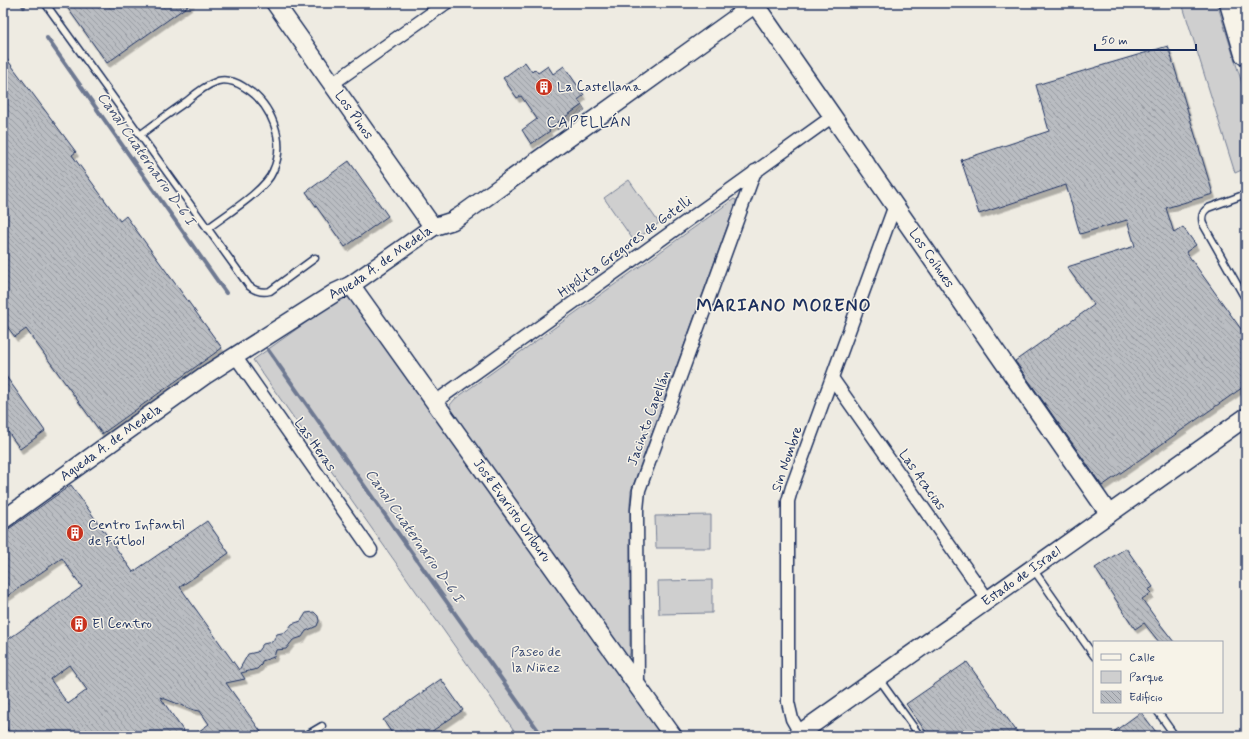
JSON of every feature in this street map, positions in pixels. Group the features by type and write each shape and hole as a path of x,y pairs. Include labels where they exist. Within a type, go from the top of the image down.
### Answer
{"highway":[{"path":"1231,3 1246,54"}],"street":[{"name":"Los Pinos","path":"275,3 433,227"},
{"path":"332,84 446,3"},
{"name":"Los Coíhues","path":"755,4 1109,514"},
{"name":"Agueda A. de Medela","path":"3,520 198,380 336,292 351,285 433,227 452,221 460,216 755,4"},
{"name":"Hipólita Gregores de Gotelli","path":"435,402 832,116"},
{"name":"Jacinto Capellán","path":"638,686 637,510 639,490 756,171"},
{"name":"Sin Nombre","path":"798,735 788,702 788,507 792,487 895,205"},
{"name":"José Evaristo Uriburu","path":"351,285 673,736"},
{"name":"Las Heras","path":"235,356 371,550"},
{"name":"Las Acacias","path":"832,378 988,600"},
{"name":"Estado de Israel","path":"798,735 1246,417"}],"lane":[{"path":"45,3 246,282 256,291 265,292 273,289 316,258"},
{"path":"140,135 204,88 219,81 228,80 237,83 254,94 261,101 272,120 278,141 274,171 258,191 207,228"},
{"path":"1246,194 1208,208 1204,211 1202,216 1203,224 1246,300"},
{"path":"1033,569 1093,655"},
{"path":"878,678 920,736"},
{"path":"1159,713 1175,736"},
{"path":"305,736 322,726"}],"green space":[{"path":"1182,3 1217,3 1246,96 1246,168 1235,173"},
{"path":"582,105 585,110 557,130 559,121"},
{"path":"629,180 659,223 634,241 604,198"},
{"path":"734,199 736,200 736,203 631,491 630,653 627,657 450,410 450,405 455,399"},
{"name":"Paseo de la Niñez","path":"346,296 351,298 663,736 518,736 253,360 339,299"},
{"path":"711,515 711,548 656,548 655,516"},
{"path":"712,580 712,613 659,614 658,581"}],"building":[{"path":"64,3 192,3 107,63"},
{"path":"1168,46 1213,194 1166,208 1174,233 1183,227 1196,245 1186,252 1246,336 1246,385 1102,486 1015,361 1094,305 1067,267 1135,246 1127,220 1080,234 1066,185 979,214 961,160 1049,131 1036,85"},
{"path":"3,54 76,152 72,155 120,221 126,216 222,348 102,434 26,329 15,337 3,321"},
{"name":"La Castellana","path":"525,62 532,72 535,69 538,73 548,66 553,74 564,66 584,95 578,100 582,105 548,129 550,131 531,144 522,130 537,119 521,96 517,98 503,78"},
{"path":"349,161 388,216 345,247 306,192"},
{"path":"3,372 45,431 20,449 3,425"},
{"path":"71,485 133,572 207,521 229,553 180,587 239,670 248,654 257,652 263,644 272,642 277,634 286,632 292,624 301,621 306,613 314,612 318,616 319,621 317,626 306,631 302,637 293,640 286,649 276,650 274,657 262,661 261,665 257,669 241,673 245,679 226,683 264,736 192,736 209,724 200,711 160,697 187,736 12,736 3,724 3,643 82,587 62,558 3,599 3,533","holes":["69,665 87,690 68,704 50,679"]},
{"path":"1126,548 1153,587 1148,590 1151,593 1142,599 1173,641 1158,641 1144,623 1135,629 1095,568"},
{"path":"967,662 1020,736 929,736 906,704"},
{"path":"441,679 463,710 425,736 394,736 383,720"},
{"path":"1142,713 1159,736 1108,736"}],"waterway":[{"name":"Canal Cuaternario D-6 I","path":"22,3 24,7"},
{"name":"Canal Cuaternario D-6 I","path":"47,38 226,293"},
{"name":"Canal Cuaternario D-6 I","path":"268,350 542,736"}],"place":[{"name":"La Castellana","path":"544,87"},
{"name":"Centro Infantil de Fútbol","path":"75,533"},
{"name":"El Centro","path":"79,624"}],"district":[{"name":"CAPELLÁN","path":"589,123"},
{"name":"MARIANO MORENO","path":"784,306"}]}
